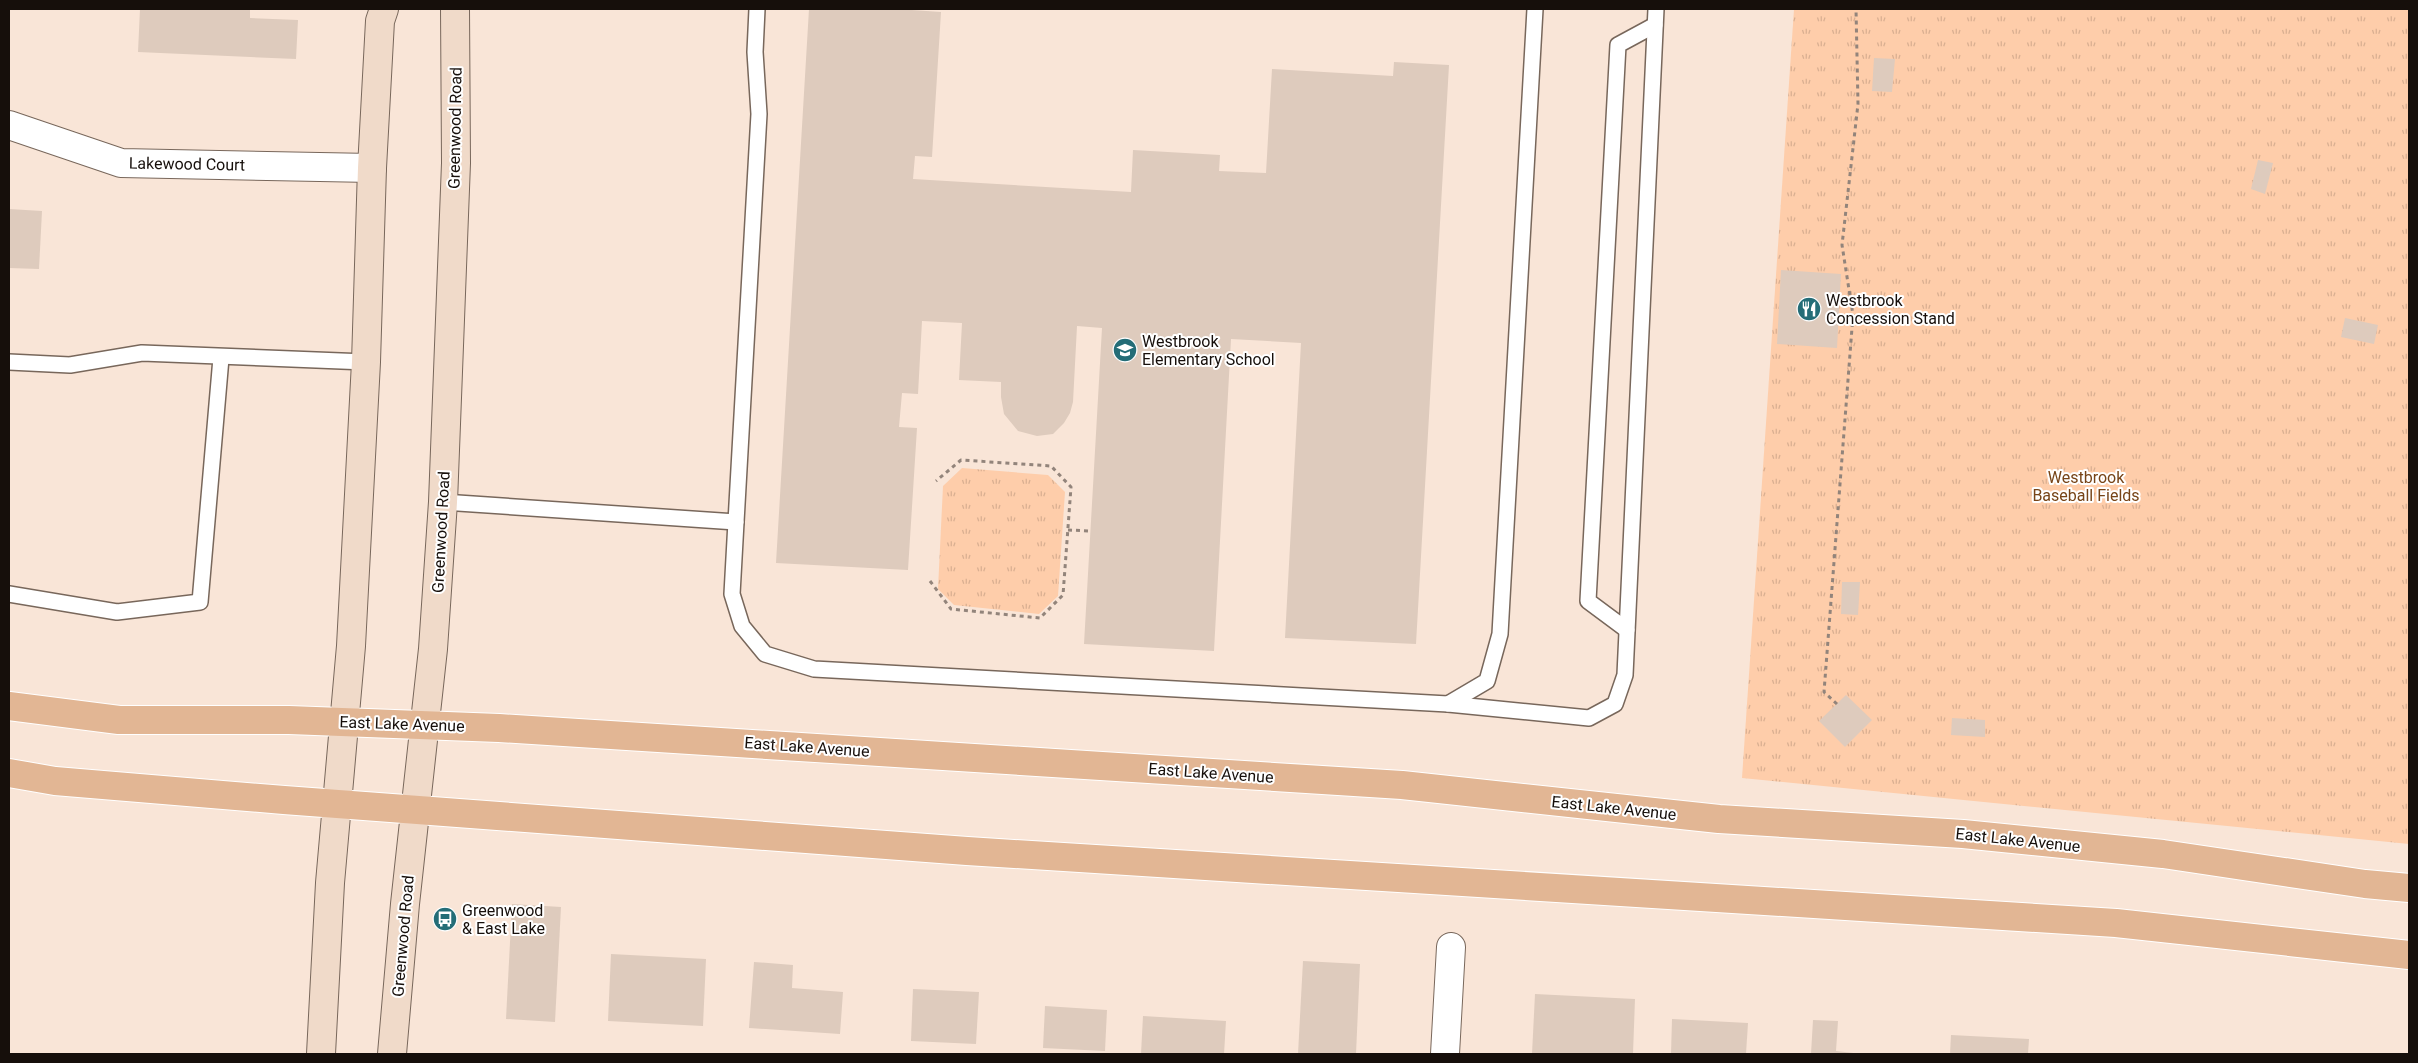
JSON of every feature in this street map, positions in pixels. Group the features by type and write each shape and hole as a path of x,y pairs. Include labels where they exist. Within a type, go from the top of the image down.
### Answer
{"main road":[{"path":"320,1054 337,804 351,646 366,362 372,168 380,21 384,9"},
{"name":"Greenwood Road","path":"392,1054 415,810 434,649 444,502 456,163 455,9"},
{"name":"East Lake Avenue","path":"9,706 119,720 344,722 499,728 1402,785 1719,819 1963,834 2162,854 2365,884 2409,888"},
{"path":"9,773 55,781 337,804 967,850 2116,923 2409,955"}],"street":[{"name":"Lakewood Court","path":"9,125 121,163 372,168"},
{"path":"1446,1054 1452,947"}],"lane":[{"path":"757,9 755,52 760,114 732,594 742,626 765,654 814,669 1448,704 1589,718 1615,704 1625,674 1656,9"},
{"path":"1448,704 1487,681 1500,634 1535,9"},
{"path":"1627,630 1588,601 1618,45 1655,25"},
{"path":"9,362 70,365 142,353 220,358 366,362"},
{"path":"9,594 116,612 200,602 220,358"},
{"path":"444,502 736,522"}],"path":[{"path":"1837,704 1824,692 1853,315 1842,245 1858,104 1856,9"},
{"path":"930,580 951,609 1040,618 1064,595 1071,487 1052,466 961,460 936,481"},
{"path":"1068,530 1090,531"}],"green space":[{"name":"Westbrook Baseball Fields","path":"1794,9 2409,9 2409,844 1742,778"},
{"path":"962,468 1048,475 1065,492 1058,596 1039,614 954,605 938,589 943,486"}],"building":[{"path":"140,9 250,9 250,18 298,20 296,59 138,52"},
{"path":"809,9 897,9 941,12 932,157 915,156 913,179 1131,192 1133,150 1220,155 1219,171 1266,173 1272,69 1393,76 1394,62 1449,65 1416,644 1285,638 1301,343 1231,339 1214,651 1084,644 1102,328 1077,326 1073,402 1070,413 1064,423 1053,434 1037,436 1018,431 1004,414 1001,382 959,380 962,323 922,321 918,394 902,393 899,427 917,428 908,570 776,563"},
{"path":"1874,58 1895,59 1892,92 1872,91"},
{"path":"2258,160 2273,163 2265,194 2251,189"},
{"path":"9,209 42,211 39,269 9,268"},
{"name":"Westbrook Concession Stand","path":"1781,270 1841,274 1837,348 1777,344"},
{"path":"2345,318 2378,325 2374,344 2341,337"},
{"path":"1842,582 1860,582 1858,615 1841,614"},
{"path":"1846,695 1872,720 1845,747 1819,721"},
{"path":"1952,718 1985,720 1985,737 1951,735"},
{"path":"512,904 561,907 555,1022 506,1019"},
{"path":"611,954 706,959 703,1026 608,1021"},
{"path":"1303,961 1360,964 1356,1054 1298,1054"},
{"path":"754,962 793,965 792,988 843,992 840,1034 749,1028"},
{"path":"913,989 979,992 976,1044 911,1041"},
{"path":"1535,994 1635,999 1633,1054 1532,1054"},
{"path":"1045,1006 1107,1010 1105,1051 1043,1048"},
{"path":"1143,1016 1226,1021 1224,1054 1141,1054"},
{"path":"1672,1019 1748,1023 1746,1054 1671,1054"},
{"path":"1813,1020 1838,1021 1836,1051 1862,1054 1811,1054"},
{"path":"1951,1035 2029,1039 2028,1054 1950,1054"}],"place":[{"name":"Westbrook Concession Stand","path":"1809,309"},
{"name":"Westbrook Elementary School","path":"1125,350"},
{"name":"Greenwood & East Lake","path":"445,919"}]}
